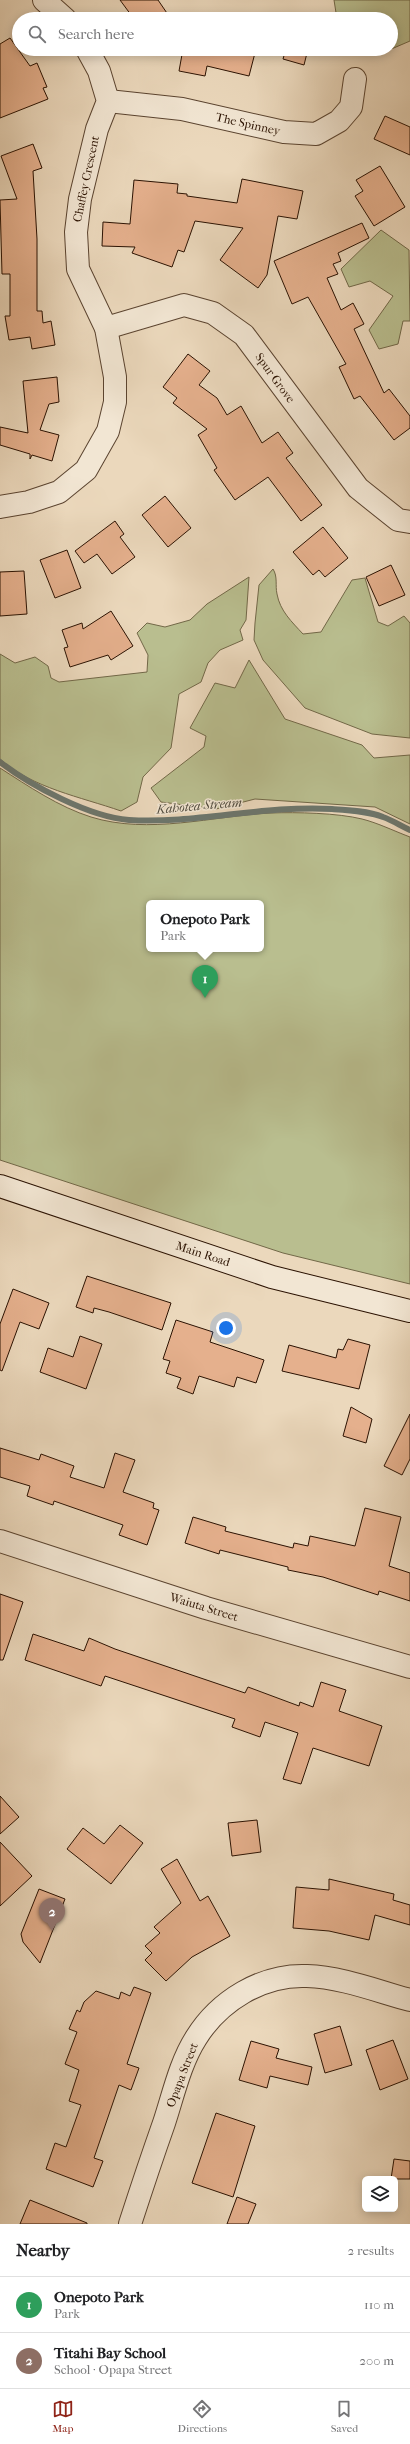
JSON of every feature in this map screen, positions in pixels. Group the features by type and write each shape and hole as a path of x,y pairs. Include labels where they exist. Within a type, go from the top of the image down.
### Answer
{"street":[{"path":"44,0 57,12"},
{"path":"91,56 99,71 108,101"},
{"name":"The Spinney","path":"108,101 182,109 284,132 316,134 339,121 351,108 355,79"},
{"name":"Chaffey Crescent","path":"0,507 29,502 59,492 86,470 108,431 115,402 115,377 106,328 78,269 76,232 80,199 97,129 108,101"},
{"name":"Spur Grove","path":"106,328 184,306 213,313 244,335 358,488 398,520 410,522"},
{"name":"Main Road","path":"0,1186 272,1277 410,1311"},
{"name":"Waiuta Street","path":"0,1541 206,1608 410,1668"},
{"name":"Opapa Street","path":"130,2224 184,2065 195,2039 211,2018 232,2000 249,1989 270,1981 288,1976 307,1976 327,1978 410,2000"}],"green space":[{"path":"334,0 410,0 410,41 398,46 398,12 336,12"},
{"path":"381,230 409,250 410,321 403,321 398,344 379,349 369,330 393,296 370,281 349,287 341,269"},
{"path":"273,569 277,594 281,606 287,616 303,634 321,632 352,580 365,578 378,622 388,626 404,616 410,623 410,738 372,734 305,708 263,660 254,640 259,585"},
{"path":"249,577 246,620 240,630 243,640 220,650 208,663 201,682 179,694 171,748 143,777 137,802 121,811 42,785 13,769 0,759 0,654 15,663 35,657 48,666 51,678 59,682 147,672 148,655 137,633 147,623 165,627 190,620 207,604"},
{"path":"249,660 285,719 362,745 374,758 410,755 410,824 375,807 255,799 216,809 161,802 151,788 204,747 206,736 190,728 215,683 235,688"},
{"path":"0,768 44,796 67,808 91,817 113,822 135,824 181,823 271,813 317,813 362,819 410,837 410,1284 283,1253 0,1160"}],"building":[{"path":"120,0 158,0 166,12 129,12"},
{"path":"10,38 12,41 12,56 23,56 30,66 37,63 47,87 43,88 48,99 0,118 0,44"},
{"path":"182,56 254,56 249,76 207,66 205,76 179,71"},
{"path":"284,56 306,56 304,65 283,59"},
{"path":"385,116 410,127 410,155 374,139"},
{"path":"33,144 42,168 33,171 37,239 37,311 42,311 43,323 51,321 55,345 32,349 30,337 9,340 5,316 10,316 10,274 2,274 0,200 17,199 1,156"},
{"path":"380,166 405,207 374,226 355,196 363,191 356,180"},
{"path":"242,179 303,191 297,219 278,216 267,275 258,288 220,260 243,228 195,221 184,252 178,250 172,267 132,253 135,247 102,246 103,222 130,224 134,180 178,184 177,193 187,194 187,196 237,203"},
{"path":"362,223 369,238 338,253 341,261 333,264 338,274 327,278 341,310 353,303 364,324 354,329 384,393 389,389 410,416 410,428 394,440 360,396 354,399 339,367 346,364 308,297 292,304 274,261"},
{"path":"188,354 210,371 199,385 217,398 227,415 241,406 262,443 278,432 293,453 286,458 322,505 301,521 268,477 235,500 214,470 217,468 198,435 207,429 173,403 177,398 163,387"},
{"path":"57,377 59,402 49,404 40,430 59,435 52,461 32,455 30,459 30,454 0,445 0,427 28,433 23,381"},
{"path":"165,496 191,528 168,547 142,515"},
{"path":"115,521 124,534 120,537 135,557 112,574 97,554 84,563 75,551"},
{"path":"323,527 348,558 325,577 319,570 313,575 293,552"},
{"path":"67,550 81,588 55,598 40,560"},
{"path":"391,565 405,595 379,606 366,577"},
{"path":"24,571 27,614 0,616 0,572"},
{"path":"111,611 133,646 111,660 108,655 70,667 64,648 68,647 62,630 82,623 83,629"},
{"path":"87,1276 171,1303 162,1330 109,1312 94,1308 93,1313 76,1307"},
{"path":"13,1289 49,1303 39,1329 20,1322 2,1371 0,1370 0,1324"},
{"path":"176,1320 213,1332 210,1342 264,1360 256,1383 237,1377 234,1387 199,1376 193,1394 177,1388 181,1378 166,1373 170,1361 163,1359"},
{"path":"80,1336 102,1344 86,1389 40,1372 48,1348 73,1357"},
{"path":"348,1339 370,1345 359,1389 282,1371 289,1345 336,1358 338,1349 343,1350"},
{"path":"351,1407 372,1419 366,1443 343,1436"},
{"path":"410,1414 410,1459 402,1475 384,1466"},
{"path":"0,1448 39,1460 41,1454 74,1466 70,1477 104,1488 115,1453 135,1460 123,1492 154,1503 153,1508 159,1510 147,1545 119,1535 123,1525 54,1501 53,1505 27,1496 30,1486 0,1477"},
{"path":"365,1508 401,1517 389,1566 410,1573 410,1601 379,1591 378,1595 323,1577 288,1570 288,1567 220,1550 219,1554 185,1543 193,1517 226,1527 225,1531 293,1548 294,1543 308,1546 310,1536 355,1546"},
{"path":"0,1594 23,1602 3,1660 0,1660"},
{"path":"33,1634 84,1651 89,1638 115,1649 245,1693 248,1687 299,1706 300,1702 313,1707 321,1682 346,1690 339,1711 382,1726 369,1766 313,1748 301,1784 283,1779 298,1733 265,1722 260,1737 232,1727 235,1719 105,1676 101,1686 25,1660"},
{"path":"0,1796 19,1817 0,1834"},
{"path":"257,1820 261,1852 232,1856 228,1823"},
{"path":"120,1825 143,1843 111,1884 67,1849 83,1828 104,1844"},
{"path":"0,1842 32,1876 0,1906"},
{"path":"177,1859 200,1901 208,1896 230,1936 192,1957 166,1981 145,1960 152,1953 145,1946 160,1933 154,1927 181,1903 161,1869"},
{"path":"329,1879 394,1894 393,1900 410,1905 410,1925 375,1915 369,1940 329,1931 293,1928 296,1887 329,1890"},
{"path":"39,1889 65,1899 40,1963 23,1942 21,1934"},
{"path":"134,1987 151,1993 127,2064 139,2068 131,2090 119,2085 94,2158 103,2161 93,2187 46,2169 55,2143 66,2147 81,2105 69,2101 79,2070 65,2064 77,2032 69,2029 77,2010 80,2012 84,2002 96,1991 119,1999 121,1992 130,1996"},
{"path":"340,2026 352,2065 325,2073 314,2034"},
{"path":"393,2040 408,2079 380,2090 366,2050"},
{"path":"251,2041 279,2049 276,2058 312,2067 308,2085 270,2076 267,2088 239,2080"},
{"path":"216,2113 255,2126 233,2197 192,2183"},
{"path":"394,2159 410,2161 410,2179 398,2179 398,2176 391,2176"},
{"path":"237,2197 256,2204 248,2224 227,2224"},
{"path":"30,2200 87,2223 87,2224 20,2224"}],"waterway":[{"name":"Kahotea Stream","path":"0,762 28,781 62,799 79,807 114,818 154,821 306,808 332,809 371,813 410,830"}],"place":[{"name":"Onepoto Park","path":"205,998"},
{"name":"Titahi Bay School","path":"52,1931"}]}
